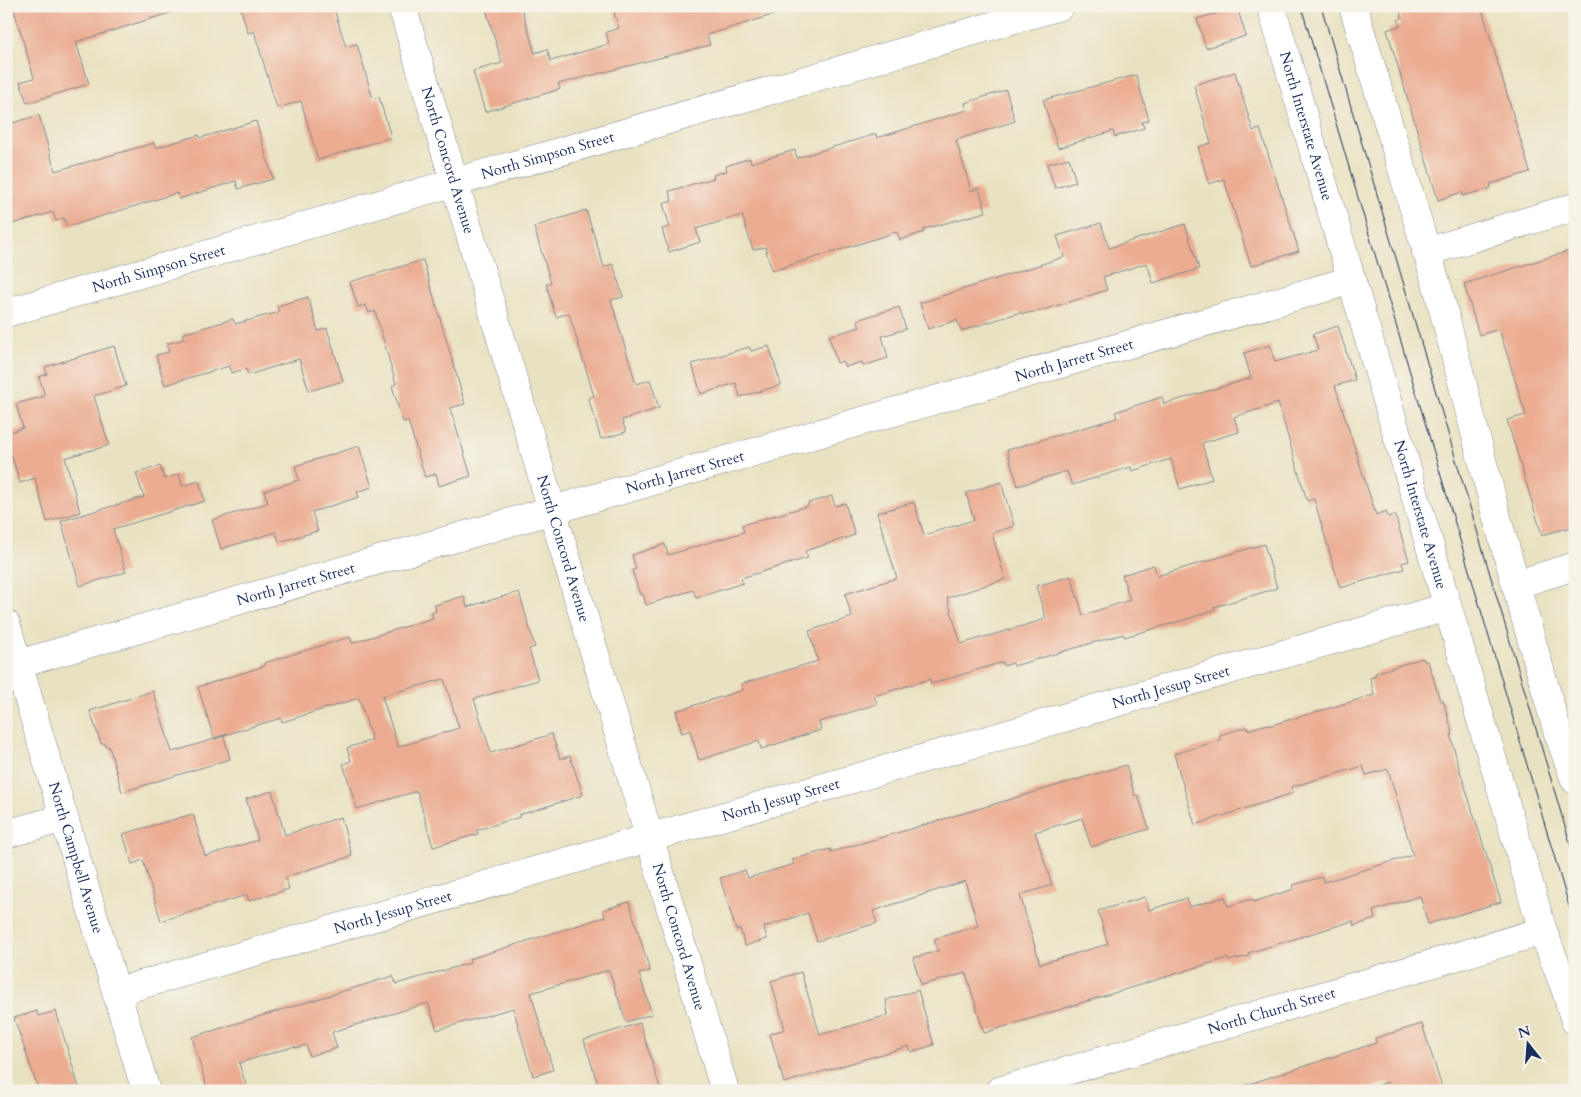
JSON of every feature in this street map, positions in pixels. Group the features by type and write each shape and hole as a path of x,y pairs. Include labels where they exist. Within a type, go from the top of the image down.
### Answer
{"street":[{"name":"North Concord Avenue","path":"402,6 725,1091"},
{"name":"North Simpson Street","path":"6,313 1060,6"},
{"name":"North Interstate Avenue","path":"1271,6 1543,931 1575,1021"},
{"path":"1353,6 1426,252 1497,518 1518,584 1557,730 1575,780"},
{"path":"1426,252 1575,207"},
{"name":"North Jarrett Street","path":"18,664 551,509 1352,280"},
{"path":"1518,584 1575,566"},
{"name":"North Jessup Street","path":"116,992 1447,607"},
{"name":"North Campbell Avenue","path":"6,624 146,1091"},
{"path":"6,834 64,818"},
{"name":"North Church Street","path":"999,1091 1543,931"}],"building":[{"path":"13,6 172,6 173,12 76,42 89,84 27,103 20,82 34,78"},
{"path":"240,6 333,6 346,47 357,44 373,99 379,97 391,137 318,160 301,101 277,108 254,31 248,33"},
{"path":"485,6 521,6 535,53 547,49 551,61 609,44 606,32 619,28 612,6 781,6 782,12 707,35 710,45 558,84 560,89 485,112 473,71 502,63"},
{"path":"1399,6 1481,6 1530,172 1490,184 1491,188 1463,196 1462,192 1438,200 1387,30 1400,26 1398,20 1402,18"},
{"path":"1237,7 1246,36 1206,48 1197,19"},
{"path":"1235,72 1253,131 1260,129 1299,251 1251,266 1224,179 1209,184 1198,147 1211,143 1194,85"},
{"path":"1136,75 1149,120 1142,122 1144,128 1115,137 1113,131 1058,148 1043,100"},
{"path":"1006,90 1015,121 956,140 971,191 979,188 986,212 924,229 924,232 900,240 897,232 772,271 765,247 753,250 742,215 696,229 700,242 669,252 662,229 670,227 663,204 672,201 669,191 714,178 713,175 727,171 726,166 750,158 751,163 795,150 797,158 876,134 877,138 967,110 965,103"},
{"path":"39,115 55,171 154,143 155,148 199,135 200,138 256,121 273,179 238,189 236,181 179,199 177,193 67,227 64,218 56,221 53,212 6,226 6,125"},
{"path":"1069,158 1076,182 1055,188 1047,164"},
{"path":"586,210 604,267 613,264 623,297 611,300 636,384 650,380 659,408 622,420 626,432 601,439 588,398 594,396 569,313 556,317 546,284 551,283 534,227"},
{"path":"1101,223 1109,248 1185,224 1199,269 1153,283 1147,263 1103,277 1107,290 1040,311 1022,314 1021,312 961,331 957,320 928,329 920,303 1064,257 1057,236"},
{"path":"1575,249 1575,526 1542,535 1507,420 1526,415 1499,329 1479,335 1464,284"},
{"path":"423,260 465,404 450,408 471,476 439,486 436,474 425,477 408,421 403,422 392,386 396,384 375,311 369,313 366,305 358,307 350,282"},
{"path":"308,297 318,331 327,328 343,381 309,391 299,359 248,375 246,369 231,373 229,366 165,385 156,355 169,352 166,344 184,339 182,334 233,319 235,324 279,312 277,306"},
{"path":"899,307 906,329 882,336 888,358 863,366 862,362 845,367 843,361 837,363 829,336 860,327 857,320"},
{"path":"1338,326 1355,380 1335,386 1376,515 1386,511 1388,517 1395,515 1409,561 1402,563 1404,569 1340,588 1314,499 1307,501 1278,403 1234,417 1239,432 1202,443 1212,479 1180,489 1171,459 1132,471 1131,467 1072,485 1067,471 1018,486 1007,450 1117,418 1115,412 1162,397 1164,404 1251,378 1244,353 1270,345 1275,362 1318,350 1313,334"},
{"path":"114,346 126,386 94,396 109,445 65,458 80,512 47,522 35,478 20,483 6,438 6,433 23,428 16,404 45,396 39,377 47,374 45,367"},
{"path":"769,346 781,385 740,397 736,383 701,394 692,364 749,347 751,351"},
{"path":"359,446 372,487 357,492 359,497 312,512 318,531 279,542 276,532 221,549 212,520 268,503 264,491 299,480 295,466"},
{"path":"160,466 164,479 179,474 182,486 199,481 205,501 113,529 126,572 80,586 61,521 144,497 136,473"},
{"path":"1001,482 1014,526 992,533 1005,579 947,598 961,644 1046,619 1036,586 1071,576 1083,615 1130,600 1122,575 1154,565 1157,576 1264,544 1277,588 1214,607 1215,610 1181,621 1124,637 1123,634 1014,666 1013,663 1004,666 1003,662 931,684 930,679 874,696 877,704 819,722 821,730 761,749 759,741 699,760 690,730 682,733 676,711 743,690 741,684 818,661 809,631 852,617 845,594 897,578 877,513 914,502 924,535 974,520 966,493"},
{"path":"832,496 835,506 845,503 855,535 805,551 808,558 741,578 743,583 696,598 693,590 646,605 643,594 640,595 632,570 636,569 632,555 665,544 668,555 744,532 742,525 808,506 808,503"},
{"path":"519,592 535,647 529,649 538,680 474,699 491,753 552,734 560,759 570,756 583,795 477,830 478,834 433,847 417,791 357,809 343,764 351,761 347,748 372,740 359,698 282,722 281,718 214,738 198,687 265,666 264,663 350,637 352,643 433,618 431,613 436,611 435,605 464,596 467,607","holes":["444,679 459,728 398,747 382,696"]},
{"path":"1423,658 1425,662 1428,661 1440,701 1443,700 1453,735 1451,735 1457,761 1501,902 1428,924 1420,896 1373,911 1375,919 1354,926 1353,921 1248,953 1249,956 1228,961 1227,958 984,1033 966,973 921,985 913,958 938,951 934,939 978,926 965,881 873,911 877,923 817,941 808,913 764,927 767,939 745,946 740,929 736,930 720,878 745,870 748,878 794,864 792,860 830,849 831,852 1126,765 1135,796 1138,795 1149,829 1091,847 1082,818 1035,832 1052,885 1020,895 1040,964 1108,944 1098,911 1145,897 1149,910 1187,898 1189,907 1225,897 1228,906 1252,899 1253,902 1294,889 1293,885 1322,877 1324,882 1413,855 1388,769 1366,775 1363,766 1291,787 1293,793 1195,825 1174,754 1221,740 1219,735 1247,727 1247,730 1268,724 1268,726 1374,695 1370,678 1376,676 1375,673"},
{"path":"153,691 172,752 224,736 230,759 122,792 109,746 106,747 105,743 101,744 90,711"},
{"path":"272,791 285,835 341,817 352,856 285,877 289,889 249,901 247,895 161,921 143,860 132,864 123,834 193,814 205,856 258,840 246,799"},
{"path":"629,902 650,971 639,974 652,1014 626,1022 609,970 531,993 553,1070 533,1076 513,1008 437,1030 428,1003 332,1032 337,1048 309,1056 306,1045 296,1048 295,1046 239,1063 248,1091 208,1091 192,1037 393,976 396,984 470,963 469,959 605,917 603,910"},
{"path":"801,972 820,1035 888,1015 886,1000 918,990 934,1045 911,1052 909,1046 784,1083 770,1034 785,1029 771,981"},
{"path":"37,1011 38,1016 56,1011 80,1091 39,1091 14,1018"},
{"path":"640,1023 661,1091 600,1091 584,1040"},
{"path":"1422,1024 1443,1091 1391,1091 1388,1082 1361,1091 1247,1091 1246,1085 1376,1043 1375,1038"}],"tram line":[{"path":"1301,6 1575,926"},
{"path":"1321,6 1575,860"}]}
